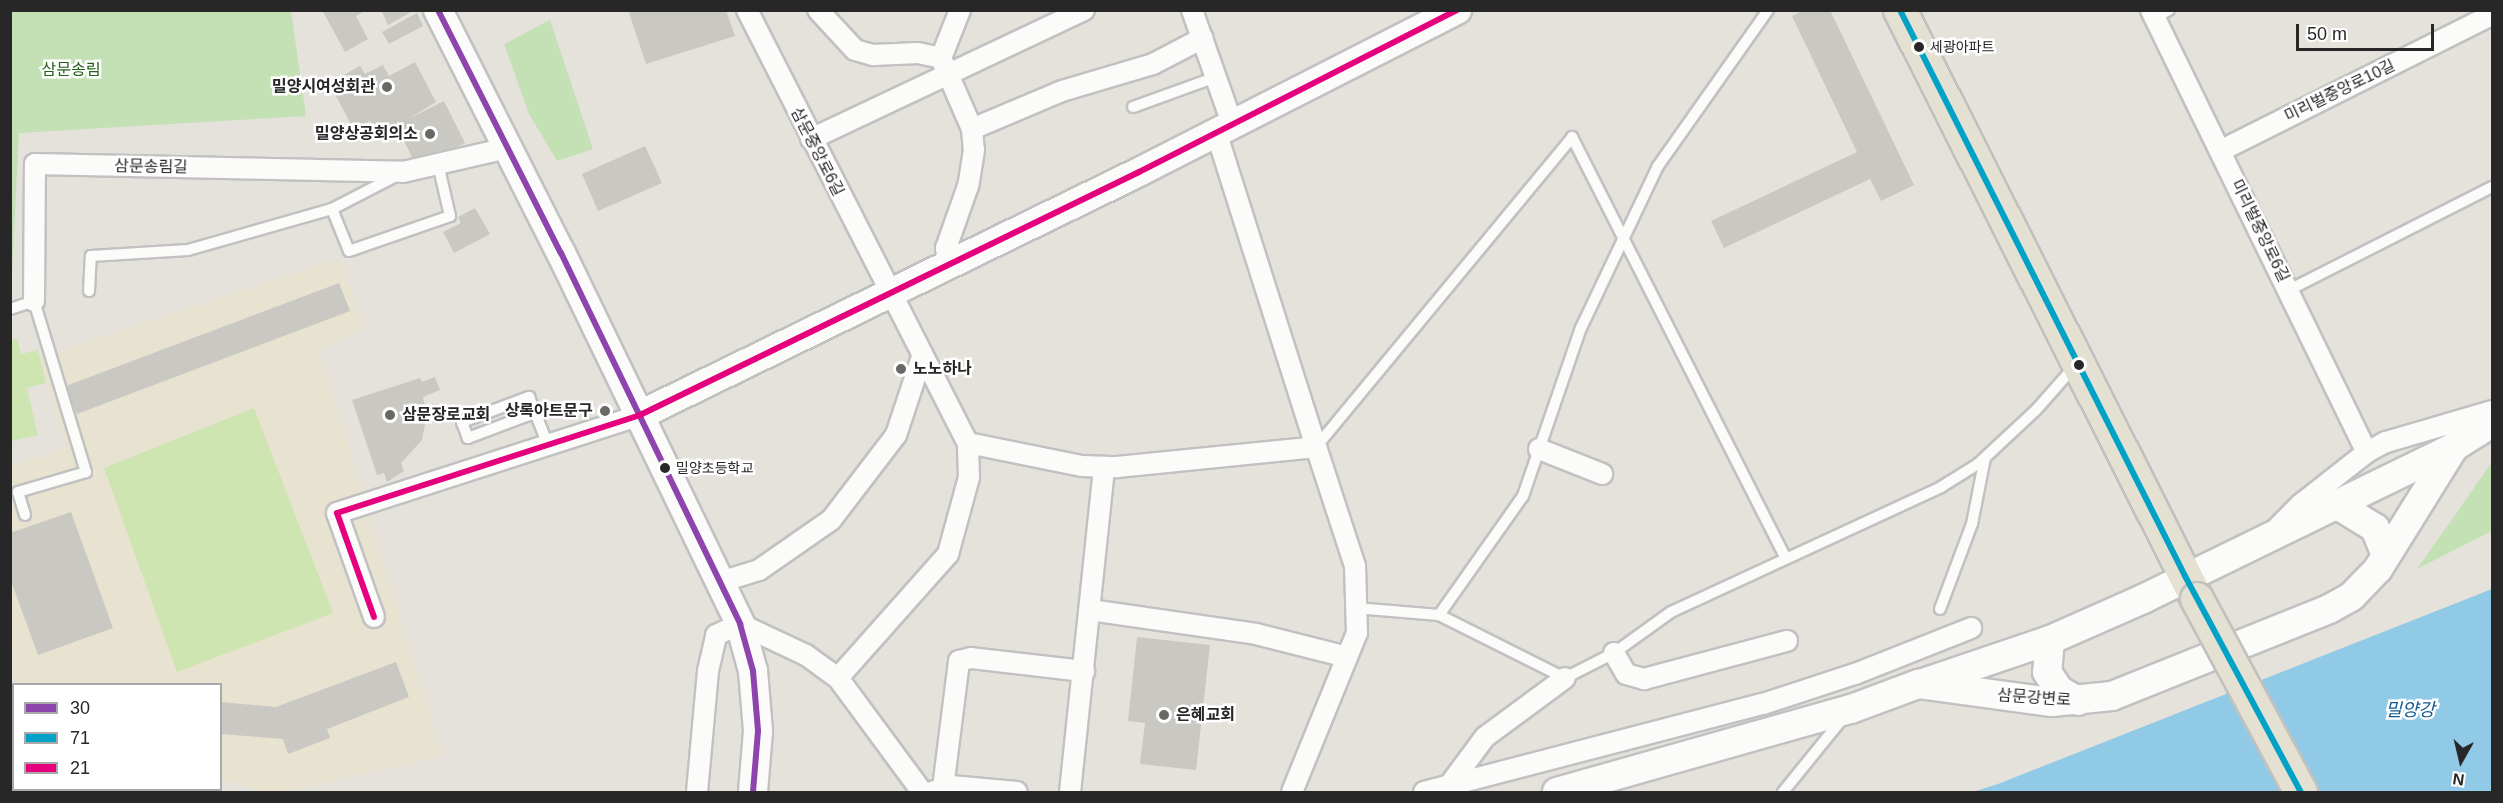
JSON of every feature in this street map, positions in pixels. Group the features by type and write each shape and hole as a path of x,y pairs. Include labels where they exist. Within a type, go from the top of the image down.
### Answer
{"main road":[{"path":"1900,10 2191,588 2301,792"}],"street":[{"path":"438,10 640,414 740,624 753,671 758,731 753,792"},
{"name":"삼문중앙로6길","path":"747,10 888,293 968,443"},
{"path":"818,10 855,50 873,55 918,53 944,66 972,129 974,150 968,186 946,248 948,264"},
{"path":"944,66 960,10"},
{"path":"811,139 944,66 1084,10"},
{"path":"1192,10 1216,77 1224,127 1316,447 1354,566 1357,633 1292,792"},
{"path":"374,618 337,513 640,414 948,264 1457,10"},
{"name":"미리벌중앙로6길","path":"2158,13 2220,151 2367,452"},
{"name":"미리벌중앙로10길","path":"2220,151 2493,15"},
{"path":"972,129 1062,92 1153,64 1203,39"},
{"name":"삼문송림길","path":"34,301 35,164 403,172 507,148"},
{"path":"720,582 759,570 831,520 896,435 922,357"},
{"path":"2270,536 2301,504 2367,452 2386,442 2493,411"},
{"name":"삼문강변로","path":"1557,792 1851,709 1918,684 2021,700 2078,701 2112,696 2329,609 2358,591 2386,555 2454,447 2493,423"},
{"path":"838,678 948,554 969,477 968,443 1104,467 1316,447"},
{"path":"1918,684 2050,640 2191,588 2270,536 2454,447"},
{"path":"1539,449 1602,474"},
{"path":"1070,792 1104,467"},
{"path":"2336,504 2375,528 2386,555"},
{"path":"1090,610 1256,634 1347,657"},
{"path":"697,792 708,671 716,635 740,624 806,655 838,678 921,792"},
{"path":"1424,792 1763,704 1855,674 1971,628"},
{"path":"2050,640 2047,672 2059,690 2078,701"},
{"path":"1614,653 1626,674 1644,679 1787,641"},
{"path":"1017,792 938,790 959,661 971,658 1084,671"},
{"path":"1448,787 1485,737 1565,678"}],"lane":[{"path":"1438,615 1523,496 1581,328 1658,166 1768,10"},
{"path":"1132,107 1216,77"},
{"path":"1316,447 1572,137 1785,556"},
{"path":"332,209 349,251 450,216 438,164"},
{"name":"삼문송림길","path":"89,291 91,256 188,250 332,209 403,172"},
{"path":"2289,290 2493,187"},
{"path":"10,309 34,301"},
{"name":"삼문송림길","path":"25,515 18,492 86,472 34,301"},
{"path":"1356,608 1438,615 1565,678 1614,653 1671,612 1785,556 1941,487 1985,457 2036,410 2078,363"},
{"path":"534,413 468,438 462,422 529,397 548,445"},
{"path":"1940,609 1972,524 1985,457"},
{"path":"1783,792 1851,709"}],"shaded area":[{"path":"340,259 364,329 319,349 442,756 286,792 261,792 222,780 222,683 13,683 10,466 67,449 39,357"}],"green space":[{"name":"삼문송림","path":"10,11 291,11 306,116 19,133 11,294"},
{"path":"550,20 593,149 557,161 529,114 504,44"},
{"path":"17,338 21,354 38,350 46,383 27,388 38,435 11,441 11,340"},
{"path":"254,408 333,613 177,672 104,468"},
{"path":"2492,462 2492,531 2417,569"},
{"path":"10,760 12,791 68,792 11,792"}],"water":[{"name":"밀양강","path":"2492,589 2492,792 1973,792 1998,784"}],"building":[{"path":"322,10 366,10 356,16 368,39 345,52"},
{"path":"381,10 415,10 388,25"},
{"path":"628,10 726,10 735,36 646,64"},
{"path":"1804,10 1830,10 1914,185 1881,201 1870,179 1724,248 1711,221 1857,152 1792,16"},
{"path":"417,13 423,26 389,44 382,32"},
{"path":"415,62 436,102 408,119 444,101 465,143 417,167 396,125 377,134 370,121 354,130 329,83 360,66 365,74 383,65 389,76"},
{"path":"645,146 662,183 598,211 582,174"},
{"path":"475,208 490,234 454,253 443,232 461,223 458,217"},
{"path":"339,283 350,311 77,414 66,386"},
{"path":"435,377 440,390 423,397 427,414 422,440 401,463 404,471 387,482 384,473 377,475 352,400 420,378 422,382"},
{"path":"71,512 113,628 38,655 10,578 10,533"},
{"path":"1137,637 1210,645 1196,770 1140,764 1145,723 1128,721"},
{"path":"396,662 409,697 327,729 330,738 288,754 283,739 222,734 222,702 276,707"}],"transit line":[{"name":"30","path":"438,10 561,253 740,624 753,671 758,731 753,792"},
{"name":"21","path":"374,617 337,513 640,415 1139,172 1457,10"},
{"name":"71","path":"1900,10 2185,576 2301,792"}],"place":[{"name":"세광아파트","path":"1919,47"},
{"name":"밀양시여성회관","path":"387,87"},
{"name":"밀양상공회의소","path":"430,134"},
{"name":"노노하나","path":"901,369"},
{"name":"상록아트문구","path":"605,411"},
{"name":"삼문장로교회","path":"390,415"},
{"name":"밀양초등학교","path":"665,468"},
{"name":"은혜교회","path":"1164,715"}]}
